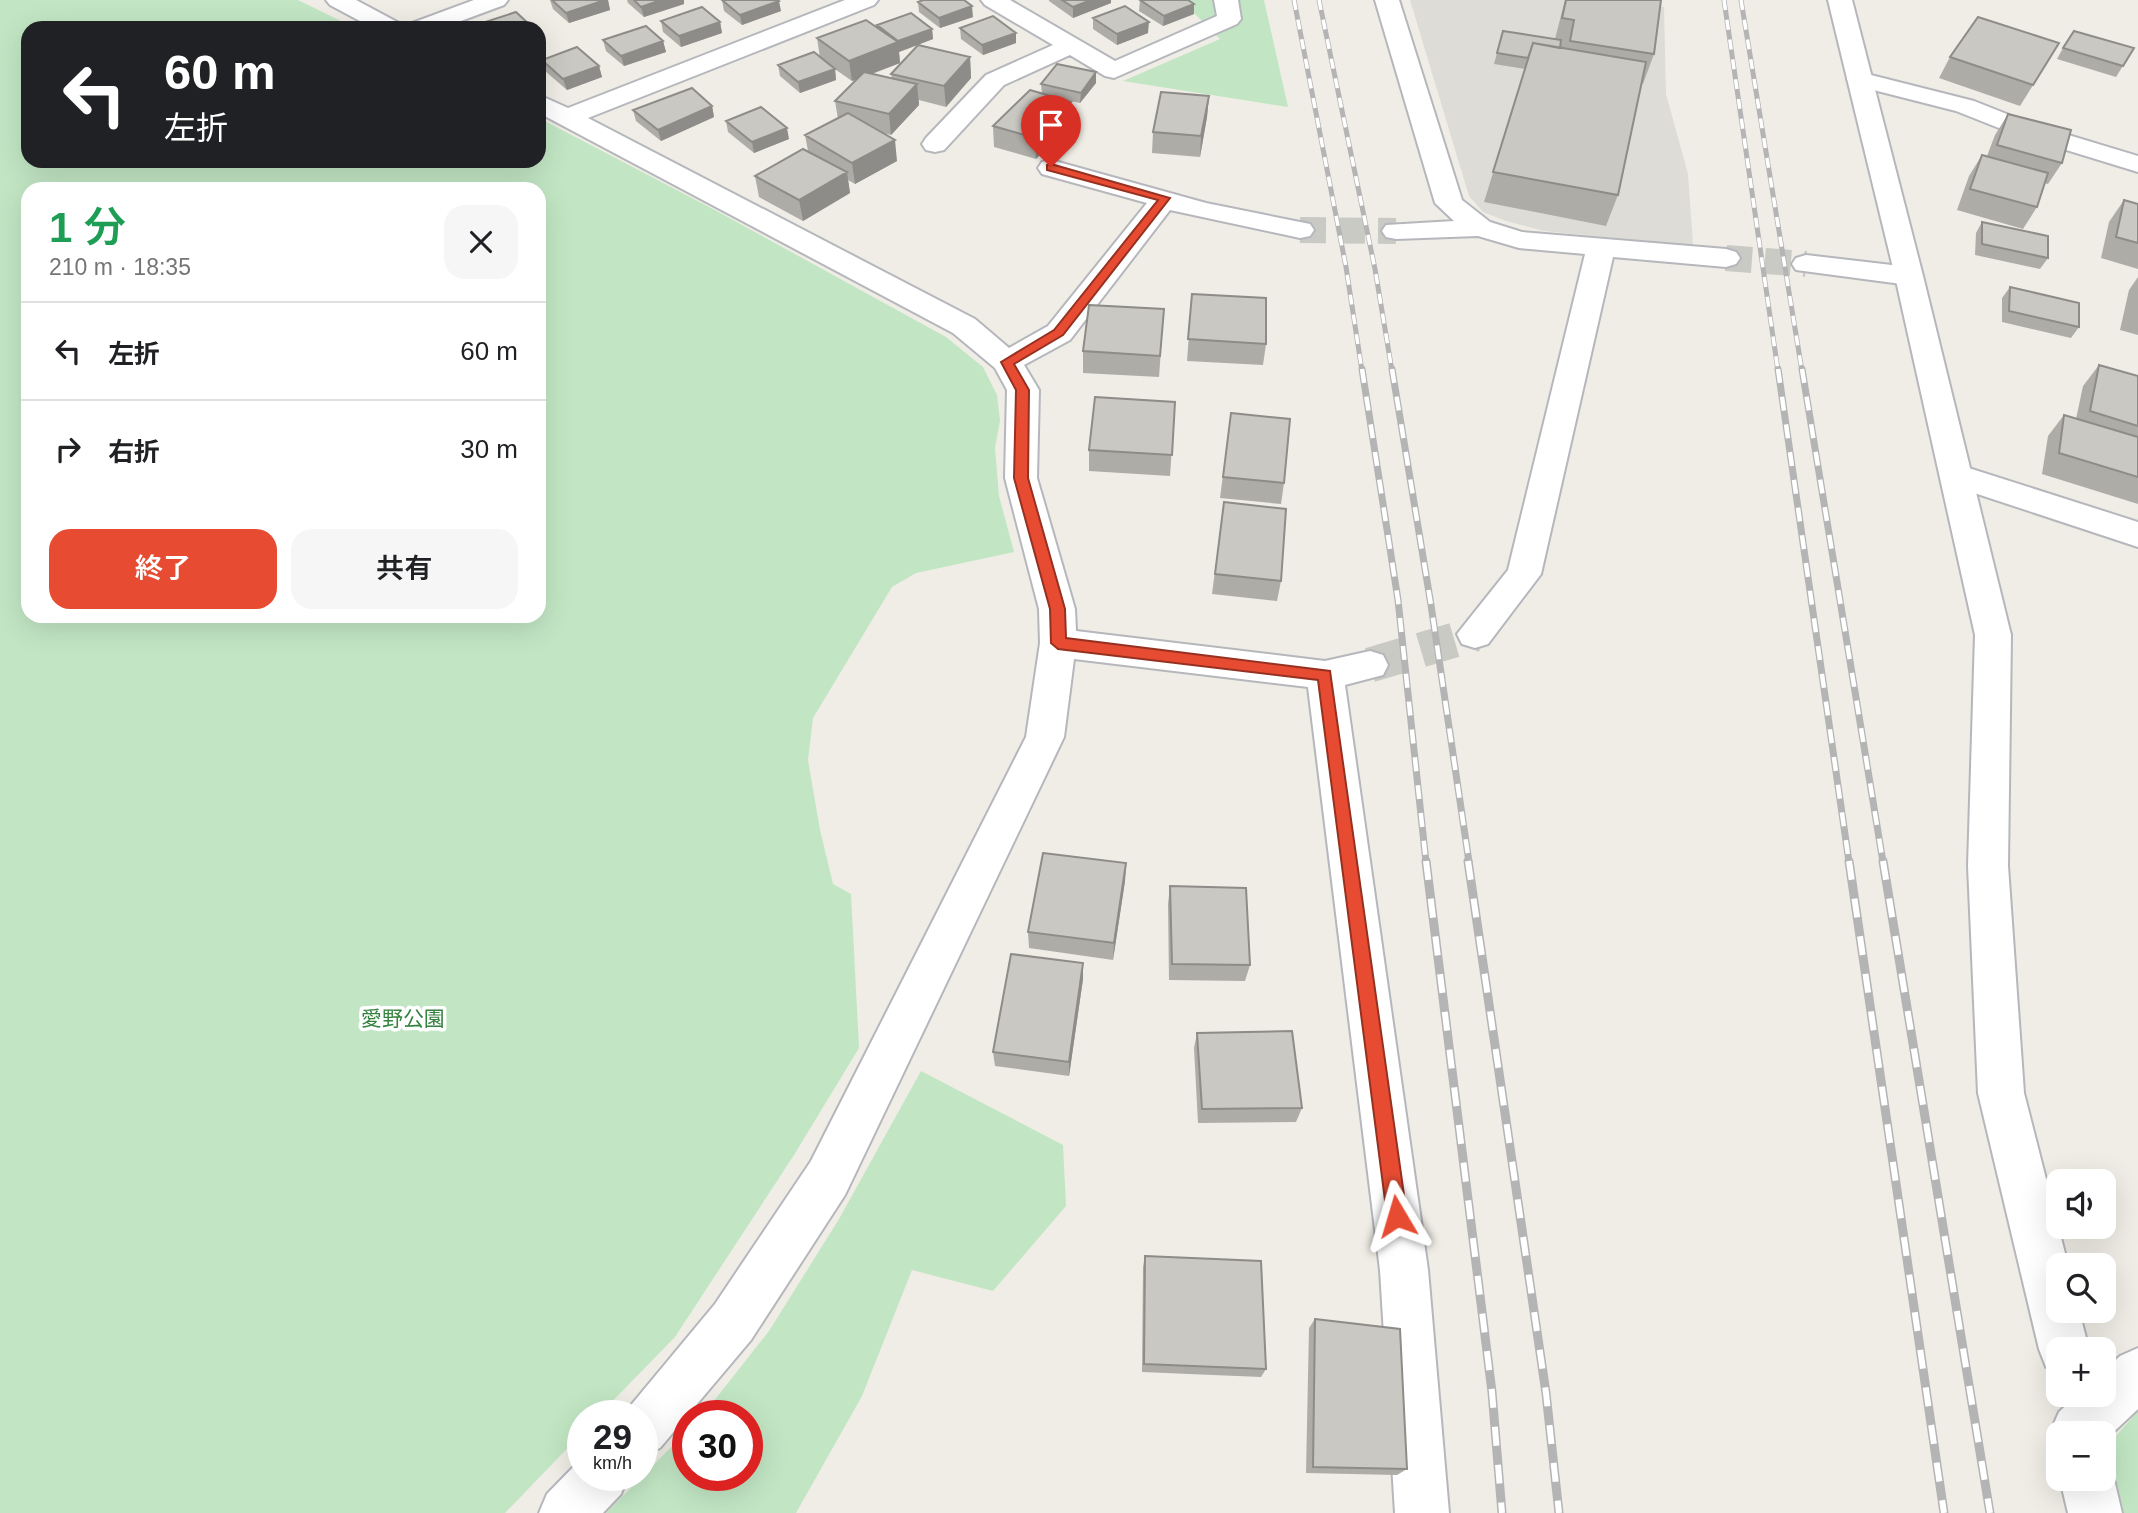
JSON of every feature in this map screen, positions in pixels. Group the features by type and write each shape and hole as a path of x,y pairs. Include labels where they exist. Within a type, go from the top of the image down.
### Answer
{"street":[{"path":"338,0 378,21"},
{"path":"439,21 496,0"},
{"path":"554,110 866,0"},
{"path":"993,0 1114,71 1229,19 1226,0"},
{"path":"1387,0 1449,203 1480,228"},
{"path":"1840,0 1909,276 1993,635 1988,866 2001,1093 2061,1337"},
{"path":"935,144 995,80 1071,46"},
{"path":"1859,79 1965,106 2023,129 2138,164"},
{"path":"554,110 964,326 1007,362 1023,390 1021,478 1057,609 1058,643 1045,737 828,1178 733,1322 658,1411"},
{"path":"1051,167 1165,198 1202,211 1300,230"},
{"path":"1007,362 1059,333 1165,198"},
{"path":"1396,231 1480,228 1519,240 1727,258"},
{"path":"1475,634 1524,574 1601,247"},
{"path":"1806,264 1909,276"},
{"path":"1956,475 2138,535"},
{"path":"1058,643 1325,675 1370,665"},
{"path":"1325,675 1404,1270 1422,1513"},
{"path":"2091,1421 2138,1374"},
{"path":"566,1513 587,1491"},
{"path":"2090,1491 2095,1513"}],"shaded area":[{"path":"1410,0 1633,0 1664,7 1666,94 1688,174 1693,246 1544,231 1483,212 1469,196"}],"green space":[{"name":"愛野公園","path":"0,0 298,0 341,21 21,21 21,168 546,168 546,122 713,209 946,337 983,367 997,395 1000,421 995,448 999,496 1014,552 916,573 892,587 813,718 808,760 820,830 833,884 851,894 859,1048 794,1155 675,1337 614,1400 567,1400 567,1449 505,1513 0,1513"},
{"path":"1181,0 1264,0 1288,107 1123,81 1220,39"},
{"path":"921,1071 1063,1145 1066,1206 993,1291 912,1270 862,1396 796,1513 606,1513 628,1491 658,1491 658,1460 672,1446 672,1491 763,1491 763,1400 715,1400 769,1331 839,1219"},
{"path":"2138,1411 2138,1513 2124,1513 2116,1479 2116,1436"}],"building":[{"path":"552,0 605,0 566,13"},
{"path":"634,0 661,0 641,7"},
{"path":"722,0 778,0 779,1 740,15"},
{"path":"964,0 972,6 939,18 918,2"},
{"path":"1062,0 1091,0 1073,7"},
{"path":"1140,0 1188,0 1194,4 1164,16"},
{"path":"1566,0 1661,0 1654,54 1570,41 1574,20 1562,18"},
{"path":"1125,6 1149,22 1117,34 1093,18"},
{"path":"702,7 720,22 679,36 661,21"},
{"path":"516,12 526,21 488,21"},
{"path":"911,13 932,29 898,41 877,25"},
{"path":"993,16 1016,33 982,45 960,28"},
{"path":"1978,17 2059,43 2033,85 1950,57"},
{"path":"866,20 898,42 849,61 817,38"},
{"path":"646,26 663,41 621,56 603,40"},
{"path":"1503,31 1561,40 1560,48 1533,43 1528,58 1497,53"},
{"path":"2074,31 2134,48 2123,66 2063,48"},
{"path":"1533,43 1646,62 1618,195 1493,172"},
{"path":"918,45 970,57 944,86 891,74"},
{"path":"577,47 599,66 563,79 546,64 546,59"},
{"path":"814,52 835,69 798,82 778,65"},
{"path":"1057,64 1096,72 1081,93 1041,84"},
{"path":"864,72 917,84 889,114 835,101"},
{"path":"692,88 712,106 658,130 633,110"},
{"path":"1030,90 1071,102 1035,138 993,126"},
{"path":"1161,92 1209,96 1201,136 1153,132"},
{"path":"761,107 787,128 752,142 726,121"},
{"path":"848,113 895,140 852,163 805,135"},
{"path":"2008,114 2071,130 2062,163 1997,145"},
{"path":"803,149 847,172 799,200 755,176"},
{"path":"1982,155 2048,173 2037,207 1970,189"},
{"path":"2124,200 2138,204 2138,243 2116,237"},
{"path":"1982,222 2048,236 2048,258 1982,244"},
{"path":"2010,287 2079,303 2079,327 2009,311"},
{"path":"1192,294 1266,298 1266,344 1188,339"},
{"path":"1089,305 1164,309 1160,356 1083,351"},
{"path":"2099,365 2138,376 2138,426 2090,411"},
{"path":"1095,397 1175,402 1172,455 1089,450"},
{"path":"1231,413 1290,419 1284,483 1223,477"},
{"path":"2064,415 2138,437 2138,477 2059,453"},
{"path":"1224,502 1286,509 1281,581 1215,574"},
{"path":"1043,853 1126,863 1114,943 1028,932"},
{"path":"1170,886 1246,888 1250,965 1172,964"},
{"path":"1011,954 1083,963 1069,1062 993,1052"},
{"path":"1292,1031 1302,1108 1202,1109 1197,1033"},
{"path":"1145,1256 1261,1261 1266,1369 1144,1364"},
{"path":"1315,1319 1400,1329 1407,1469 1313,1467"}],"tunnel":[{"path":"1300,230 1396,231"},
{"path":"1726,258 1806,264"},
{"path":"1370,665 1475,634"}],"railway":[{"path":"1294,0 1346,267 1362,371"},
{"path":"1319,0 1375,269 1392,371"},
{"path":"1724,0 1778,371"},
{"path":"1741,0 1802,371"},
{"path":"1362,369 1398,600 1426,862"},
{"path":"1392,369 1431,605 1469,862"},
{"path":"1778,369 1849,862"},
{"path":"1802,369 1883,862"},
{"path":"1426,861 1492,1392 1502,1513"},
{"path":"1468,861 1546,1393 1559,1513"},
{"path":"1849,861 1944,1513"},
{"path":"1883,861 1990,1513"}],"route":[{"path":"1051,167 1165,198 1059,333 1007,362 1023,390 1021,478 1057,609 1058,643 1325,675 1397,1216"}]}
